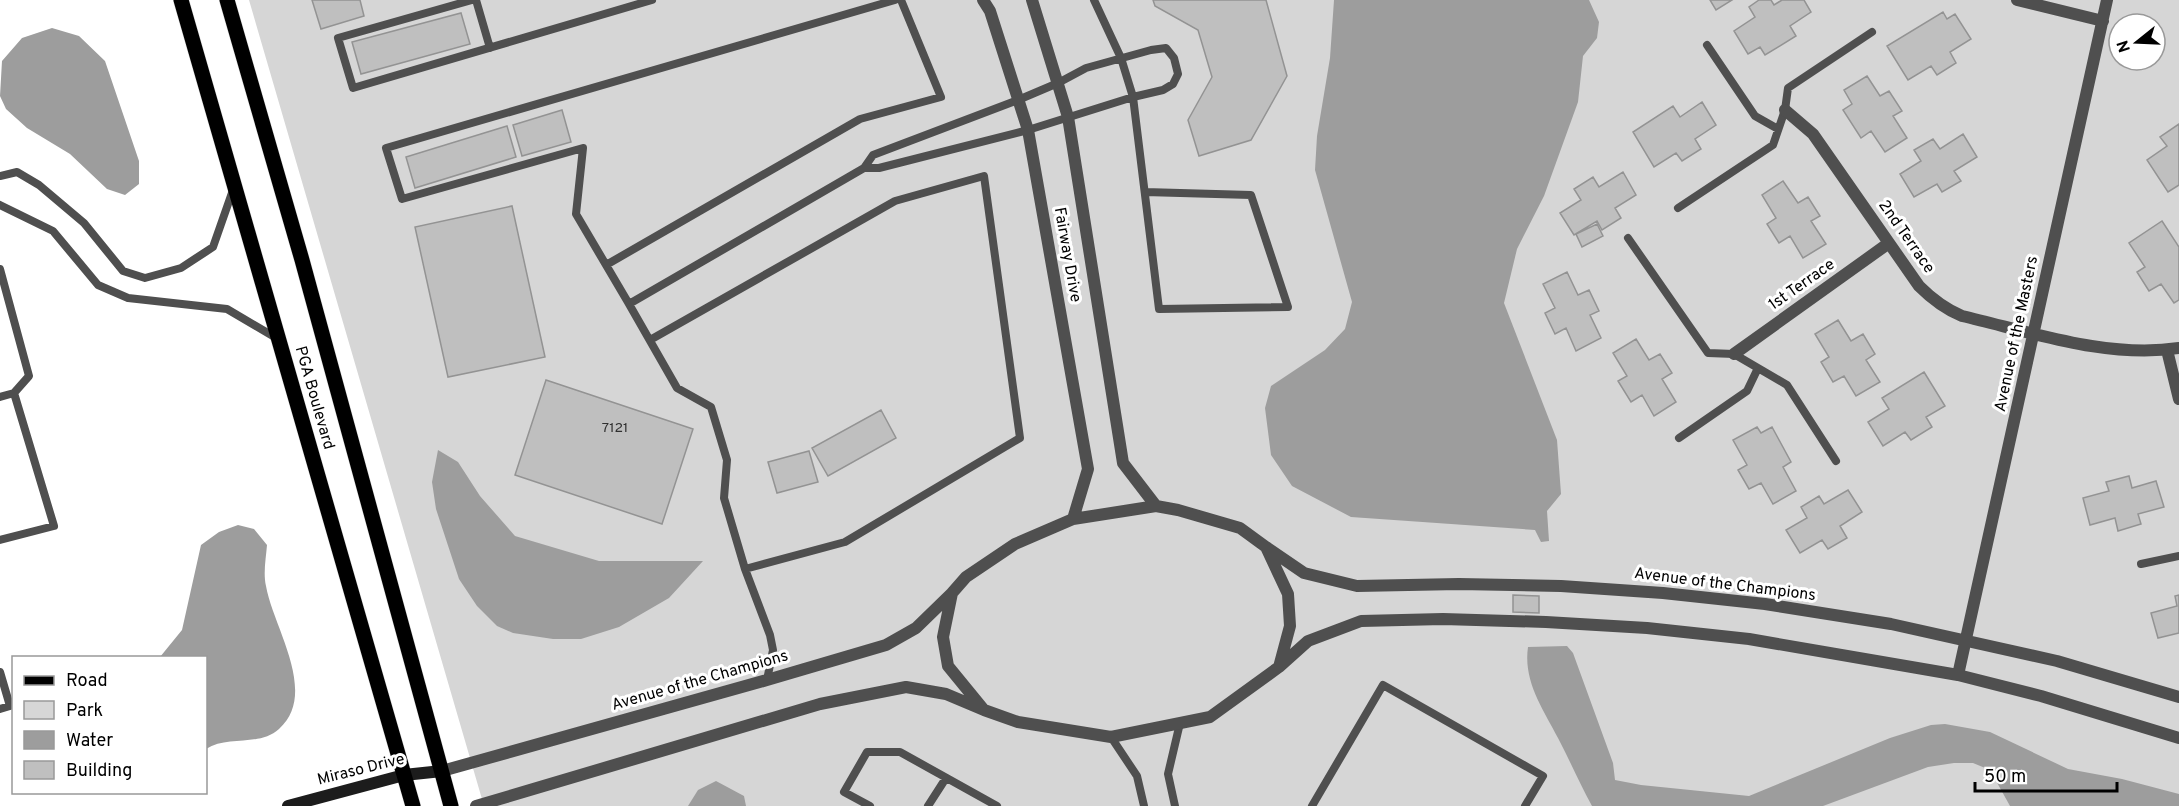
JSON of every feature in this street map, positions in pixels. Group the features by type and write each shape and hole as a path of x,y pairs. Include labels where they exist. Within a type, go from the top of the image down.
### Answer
{"main road":[{"name":"PGA Boulevard","path":"181,0 413,806"},
{"name":"PGA Boulevard","path":"227,0 302,260 452,806"}],"street":[{"name":"Fairway Drive","path":"983,0 990,11 1028,130 1088,469 1073,519"},
{"name":"Fairway Drive","path":"1032,0 1068,117 1123,463 1156,506"},
{"path":"2017,0 2103,21"},
{"name":"Avenue of the Masters","path":"1958,675 2107,0"},
{"name":"2nd Terrace","path":"1785,110 1813,134 1919,286 1944,307 1962,316 2110,349 2173,349"},
{"name":"1st Terrace","path":"1734,354 1889,243"},
{"path":"2173,349 2179,399"},
{"name":"Avenue of the Champions","path":"442,771 886,645 916,628 966,577 1015,544 1073,519 1156,506 1240,528 1304,573 1357,586 1459,584 1550,586 1663,593 1765,604 1891,624 1966,640 2057,661 2179,697"},
{"path":"1266,547 1288,594 1290,626 1279,667"},
{"path":"952,593 943,637 948,666 984,710"},
{"path":"476,806 820,704 906,687 946,694 1018,722 1111,737 1210,717 1279,667 1308,642 1361,621 1546,622 1659,629 1749,639 1958,675 2041,696 2179,738"},
{"name":"Miraso Drive","path":"288,806 404,774 442,771"}],"lane":[{"path":"490,48 474,0 338,38 353,88 490,48 652,0"},
{"path":"768,680 773,650 770,635 745,569 724,498 727,460 711,407 677,388 576,214 583,148 402,199 386,148 895,0"},
{"path":"606,265 860,119 941,97 901,0"},
{"path":"1094,0 1121,58 1133,97 1144,192 1159,309 1288,308 1251,195 1144,192"},
{"path":"1678,208 1773,145 1785,110 1788,87 1872,32"},
{"path":"1707,45 1755,116 1778,129"},
{"path":"629,303 864,168 873,155 1018,100 1086,68 1166,48 1174,58 1178,74 1173,84 1163,90 1133,97 1028,130 879,168 864,168"},
{"path":"0,176 17,172 39,185 84,223 123,271 145,278 181,268 213,247 234,187"},
{"path":"650,340 895,201 984,176 1020,438 845,542 745,569"},
{"path":"0,206 53,231 98,285 128,298 227,309 278,339"},
{"path":"1628,238 1708,353 1734,354 1787,385 1836,462"},
{"path":"0,269 29,376 14,393 0,397"},
{"path":"1679,438 1747,391 1758,368"},
{"path":"0,540 54,526 14,393"},
{"path":"2141,564 2179,556"},
{"path":"0,672 10,706 0,709"},
{"path":"1312,806 1383,685 1543,776 1525,806"},
{"path":"1175,806 1168,774 1180,723"},
{"path":"1111,737 1137,776 1144,806"},
{"path":"870,806 844,792 867,752 900,753 997,806"},
{"path":"928,806 946,778"}],"green space":[{"path":"249,0 2179,0 2179,806 484,806"}],"water":[{"path":"1334,0 1589,0 1599,22 1597,38 1583,56 1578,102 1544,196 1517,249 1504,303 1557,440 1561,494 1547,511 1549,541 1541,542 1535,530 1351,517 1292,486 1271,455 1265,408 1271,386 1325,350 1345,329 1352,302 1315,170 1317,136 1330,58"},
{"path":"52,28 79,36 105,61 139,161 139,184 125,195 107,189 70,154 27,128 6,109 0,96 2,61 22,38"},
{"path":"438,450 458,462 480,496 515,536 599,561 703,561 669,598 619,627 581,639 553,639 513,633 497,626 477,606 459,579 436,509 432,482"},
{"path":"238,525 254,529 267,545 266,586 290,659 295,697 290,714 279,729 271,734 253,740 224,742 207,749 207,656 161,656 182,630 201,545 219,532"},
{"path":"1567,646 1573,653 1613,763 1615,780 1641,785 1749,796 1890,738 1931,725 1945,724 1990,732 2068,769 2122,779 2179,794 2179,806 2010,806 1990,770 1973,763 1954,763 1928,767 1823,806 1592,806 1541,705 1528,671 1528,647"},
{"path":"716,781 744,796 746,806 688,806 698,790"}],"building":[{"path":"312,0 360,0 364,16 321,29"},
{"path":"1153,0 1266,0 1287,76 1251,140 1199,156 1188,120 1212,77 1198,30 1155,6"},
{"path":"1710,0 1732,0 1716,10"},
{"path":"1759,0 1771,0 1774,5 1782,0 1804,0 1811,12 1790,26 1796,36 1765,55 1760,47 1748,54 1734,31 1755,17 1749,7"},
{"path":"1943,12 1947,19 1955,14 1971,39 1950,52 1956,63 1937,75 1931,66 1908,80 1887,46"},
{"path":"461,13 470,44 361,74 352,42"},
{"path":"1867,76 1880,96 1889,91 1902,111 1893,116 1907,138 1885,152 1871,131 1861,138 1843,110 1852,104 1844,90"},
{"path":"1702,102 1716,125 1695,139 1701,149 1682,161 1676,153 1654,167 1633,132 1673,106 1680,117"},
{"path":"562,110 571,142 522,156 513,125"},
{"path":"2179,124 2179,185 2168,192 2147,160 2167,146 2160,137"},
{"path":"507,126 516,157 415,188 406,157"},
{"path":"1963,134 1977,157 1954,171 1961,181 1942,192 1937,184 1914,197 1900,174 1921,161 1914,150 1933,139 1940,149"},
{"path":"1623,172 1636,195 1615,208 1621,218 1602,230 1597,221 1574,235 1560,213 1581,200 1574,189 1593,177 1599,187"},
{"path":"1783,181 1798,203 1808,197 1820,216 1811,221 1826,244 1803,258 1790,236 1779,243 1767,224 1776,218 1762,195"},
{"path":"512,206 545,357 448,377 415,227"},
{"path":"2162,221 2179,247 2179,300 2174,303 2161,284 2149,291 2137,272 2145,267 2129,243"},
{"path":"1597,224 1603,236 1582,247 1576,234"},
{"path":"1567,272 1578,295 1589,290 1599,311 1590,315 1601,338 1576,351 1566,328 1555,334 1545,313 1555,308 1543,284"},
{"path":"1838,320 1851,341 1863,334 1875,354 1866,360 1880,382 1856,396 1844,376 1833,382 1821,362 1829,357 1815,334"},
{"path":"1636,339 1649,360 1660,354 1672,373 1662,379 1676,402 1654,416 1642,395 1631,402 1618,381 1627,376 1613,353"},
{"path":"1924,372 1945,406 1926,417 1932,427 1911,440 1905,432 1883,446 1868,422 1889,409 1882,398"},
{"path":"546,380 693,429 662,524 515,475"},
{"path":"881,410 896,438 828,476 812,448"},
{"path":"1757,427 1761,433 1772,427 1791,462 1783,467 1796,491 1773,504 1761,483 1749,489 1738,470 1747,465 1733,440"},
{"path":"809,451 818,482 777,493 768,462"},
{"path":"2129,476 2132,488 2156,481 2164,507 2138,514 2141,524 2118,531 2115,518 2090,525 2083,498 2109,491 2106,482"},
{"path":"1848,490 1862,512 1840,526 1847,538 1828,549 1822,540 1800,553 1786,530 1807,518 1801,507 1819,496 1824,504"},
{"path":"1513,595 1539,596 1539,613 1513,612"},
{"path":"2179,595 2179,633 2158,638 2151,613 2177,606 2175,596"}]}
